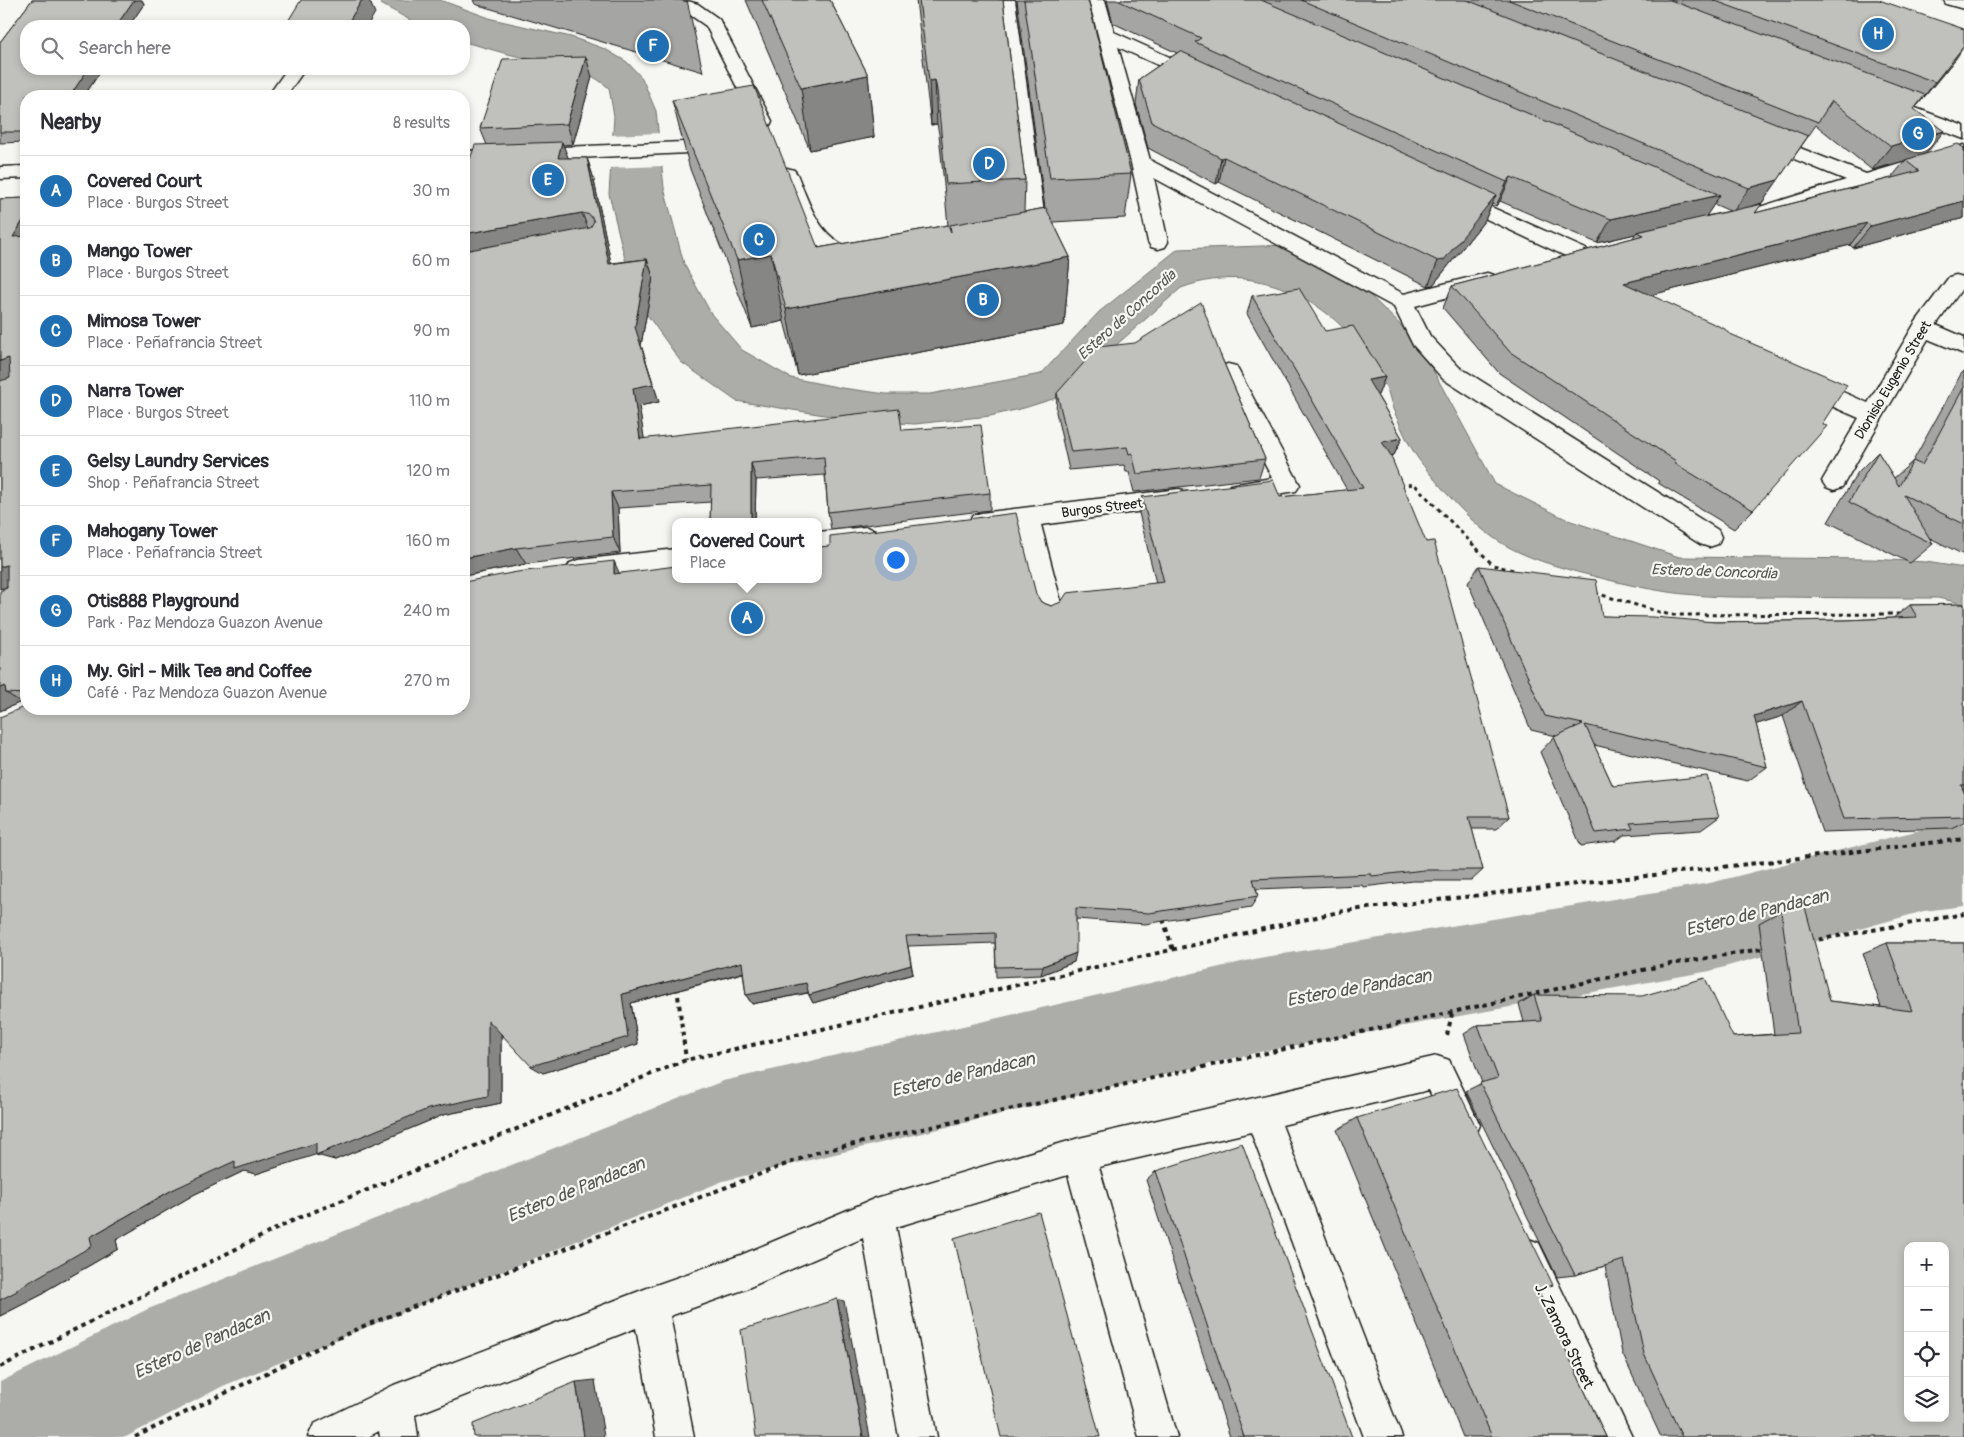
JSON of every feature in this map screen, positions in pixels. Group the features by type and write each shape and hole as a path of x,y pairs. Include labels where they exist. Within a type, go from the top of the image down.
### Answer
{"street":[{"path":"470,157 668,148 686,149 746,131 713,23 692,8 666,0"},
{"path":"1007,0 1036,228 1030,239 1010,255"},
{"path":"1097,0 1141,163 1158,242"},
{"path":"1952,0 1964,4"},
{"path":"1105,34 1213,84"},
{"path":"281,90 292,75"},
{"path":"1880,101 1964,133"},
{"path":"1744,132 1865,181"},
{"path":"1725,221 1964,151"},
{"path":"780,160 800,204 822,239 843,253 884,262"},
{"path":"1141,163 1402,302 1421,340 1451,373 1709,537"},
{"path":"0,173 20,172"},
{"path":"1437,188 1590,253 1552,263"},
{"path":"1402,302 1506,275"},
{"name":"Dionisio Eugenio Street","path":"1834,481 1924,328 1956,282"},
{"path":"1924,328 1964,346"},
{"name":"Burgos Street","path":"959,526 1288,485 1228,372"},
{"path":"1783,375 1872,414"},
{"path":"1027,517 1050,609"},
{"path":"822,542 892,534"},
{"path":"555,573 672,559"},
{"path":"327,1437 397,1421 650,1305 743,1272 876,1215 1079,1155 1437,1072 1476,1152"},
{"path":"1260,1112 1383,1437"},
{"path":"1079,1155 1158,1437"},
{"path":"876,1215 918,1437"},
{"name":"J. Zamora Street","path":"1514,1232 1613,1437"},
{"path":"650,1305 675,1437"}],"path":[{"path":"1394,487 1414,484 1494,565 1521,572"},
{"path":"1586,591 1670,615 1904,614"},
{"path":"0,1367 296,1219 686,1060 1342,912 1964,839"},
{"path":"1161,913 1173,950"},
{"path":"1800,942 1964,914"},
{"path":"134,1437 361,1327 818,1152 1665,965 1771,947"},
{"path":"676,983 686,1060"}],"water":[{"name":"Estero de Concordia","path":"378,0 440,0 492,19 571,37 605,49 627,62 642,78 656,111 664,188 684,264 712,315 742,350 791,378 886,394 930,394 1041,374 1099,312 1178,249 1289,245 1352,278 1417,341 1495,484 1568,520 1679,557 1870,559 1926,562 1964,568 1964,604 1938,598 1729,597 1680,594 1577,572 1519,552 1497,540 1470,518 1423,466 1404,433 1384,383 1368,356 1348,332 1325,312 1300,296 1272,284 1243,279 1213,280 1181,288 1056,398 1024,408 990,416 915,424 862,421 736,401 681,362 643,309 625,259 609,194 614,116 609,88 597,79 575,68 470,44 470,20 410,20 381,4"}],"pier":[{"path":"661,133 664,166 608,168 610,135"}],"building":[{"path":"32,0 134,0 120,20 20,20 20,75 84,75 74,90 20,90 20,132 0,132 0,42"},
{"path":"301,0 362,0 350,20 289,20"},
{"path":"762,0 830,0 868,75 801,88"},
{"path":"919,0 1003,0 1025,180 946,184 937,90 935,80 929,81"},
{"path":"1024,0 1088,0 1131,174 1050,178"},
{"path":"1117,0 1261,0 1720,195 1611,219 1511,177 1507,182 1195,42 1201,38"},
{"path":"1301,0 1467,0 1808,136 1778,180 1749,188"},
{"path":"1509,0 1670,0 1925,95 1914,109 1944,131 1891,146 1832,101 1818,122"},
{"path":"1713,0 1879,0 1964,29 1964,46 1935,82"},
{"path":"1180,51 1496,195 1444,260 1438,261 1224,157 1221,158 1152,122 1139,79"},
{"path":"586,57 567,124 480,128 503,59"},
{"path":"754,86 818,248 948,225 951,232 950,225 1046,208 1070,257 786,309 771,254 737,260 672,100"},
{"path":"562,142 558,158 587,158 609,264 647,259 635,327 653,384 633,388 640,439 899,409 902,430 981,425 990,493 828,512 824,457 751,463 751,518 710,518 711,485 611,492 613,537 516,548 470,557 470,250 590,228 594,221 590,215 582,213 470,233 470,159 475,145"},
{"path":"1958,144 1964,148 1964,201 1871,226 1867,223 1624,283 1725,329 1728,333 1847,385 1822,424 1827,426 1753,510 1674,463 1676,461 1510,352 1452,286 1644,235 1637,232 1762,204 1755,213 1919,171 1905,160"},
{"path":"20,198 20,226 13,237 20,236 20,694 6,693 5,686 0,688 0,591 7,588 7,565 0,567 0,381 10,378 9,358 0,361 0,199"},
{"path":"1299,288 1325,331 1353,326 1385,377 1368,380 1402,438 1382,442 1390,454 1426,542 1434,541 1509,817 1469,817 1483,870 1424,870 1372,876 1371,874 1253,879 1258,896 1149,913 1076,908 1076,953 1043,966 996,967 995,933 906,936 911,965 809,995 806,983 746,995 742,962 622,994 628,1037 531,1066 488,1020 488,1096 428,1109 316,1155 316,1143 235,1169 235,1161 172,1190 90,1237 92,1246 0,1300 0,717 20,709 20,715 470,715 470,581 517,572 614,561 614,574 672,567 672,583 822,583 822,547 830,546 830,536 1016,513 1036,594 1041,602 1051,606 1061,602 1067,593 1164,582 1142,497 1273,480 1280,497 1363,488 1252,296"},
{"path":"1201,302 1220,354 1265,459 1137,474 1132,453 1129,454 1127,447 1071,452 1057,393 1098,347 1135,343"},
{"path":"1964,387 1964,524 1904,495 1933,544 1849,502 1878,452 1899,486 1913,461 1922,465"},
{"path":"1479,566 1596,580 1602,616 1653,617 1715,622 1846,620 1917,617 1910,605 1964,604 1964,785 1961,785 1964,792 1964,816 1844,819 1802,701 1754,716 1767,767 1585,725 1613,786 1707,776 1719,817 1630,823 1633,829 1596,833 1554,737 1583,724 1545,716"},
{"path":"1805,907 1830,1001 1912,1011 1887,943 1964,943 1964,1437 1682,1437 1644,1354 1624,1260 1575,1275 1480,1083 1498,1078 1478,1025 1542,1021 1534,995 1642,996 1705,978 1733,1037 1798,1033 1781,911"},
{"path":"1457,1088 1553,1285 1538,1290 1606,1437 1492,1437 1357,1118"},
{"path":"1242,1143 1352,1437 1244,1437 1156,1171"},
{"path":"1039,1212 1100,1437 1001,1437 954,1238"},
{"path":"837,1299 863,1437 756,1437 741,1330"},
{"path":"576,1382 584,1437 474,1437 473,1424"}],"waterway":[{"name":"Estero de Pandacan","path":"10,1437 186,1347 723,1131 1259,1005 1710,927 1924,870 1964,865"}],"place":[{"name":"My. Girl - Milk Tea and Coffee","path":"1878,34"},
{"name":"Mahogany Tower","path":"653,46"},
{"name":"Otis888 Playground","path":"1918,134"},
{"name":"Narra Tower","path":"989,164"},
{"name":"Gelsy Laundry Services","path":"548,180"},
{"name":"Mimosa Tower","path":"759,240"},
{"name":"Mango Tower","path":"983,300"},
{"name":"Covered Court","path":"747,618"}]}
